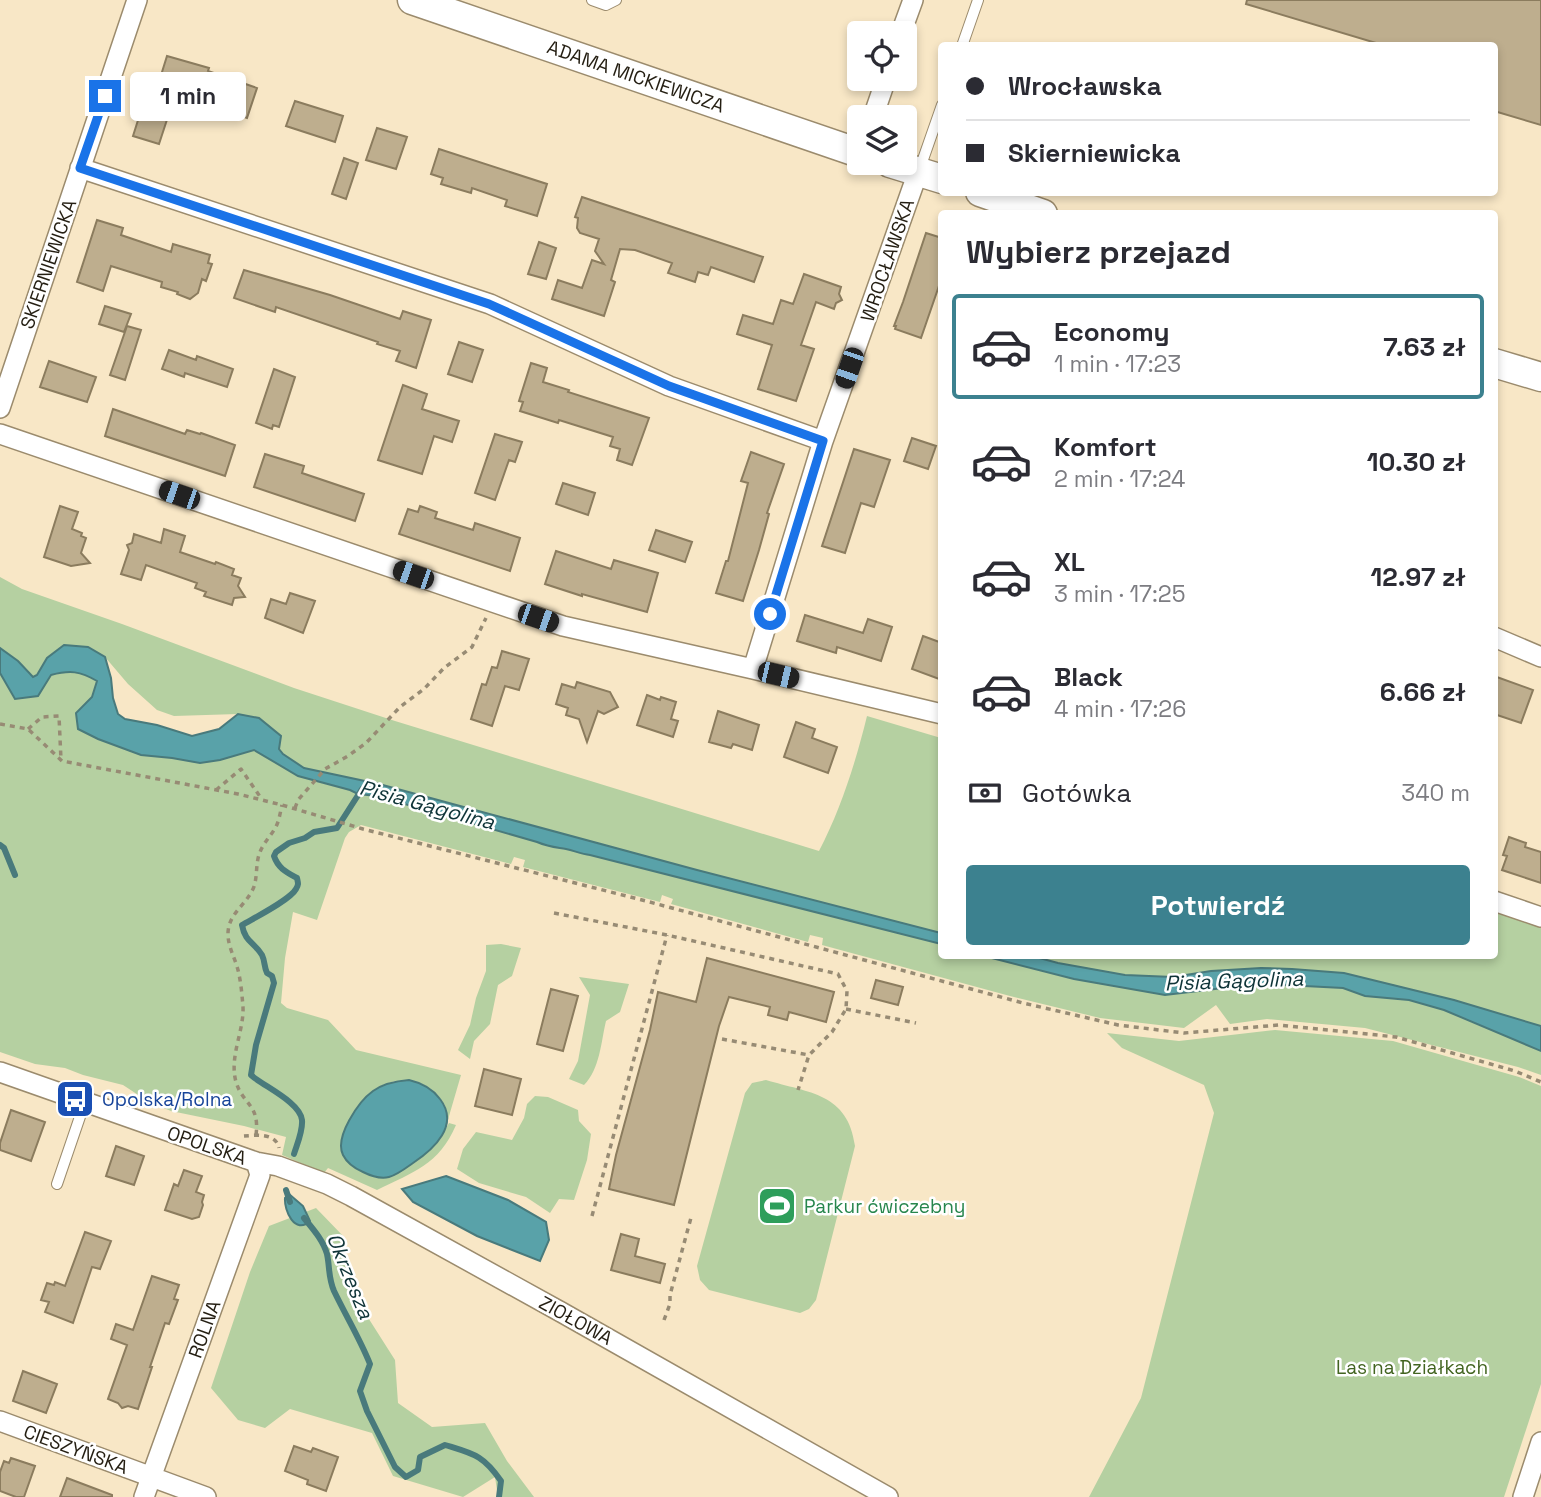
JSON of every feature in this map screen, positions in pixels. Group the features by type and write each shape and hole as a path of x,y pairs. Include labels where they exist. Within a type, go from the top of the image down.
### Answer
{"street":[{"name":"SKIERNIEWICKA","path":"0,408 137,0"},
{"path":"905,21 913,0"},
{"name":"ADAMA MICKIEWICZA","path":"432,3 847,149"},
{"path":"80,168 489,304 669,386 823,441"},
{"name":"WROCŁAWSKA","path":"753,669 823,441 930,176"},
{"path":"991,196 1032,210"},
{"path":"1498,364 1541,377"},
{"path":"0,434 563,626 938,713"},
{"path":"1498,639 1541,657"},
{"path":"1498,902 1541,917"},
{"name":"OPOLSKA","path":"0,1072 256,1162"},
{"name":"ZIOŁOWA","path":"256,1162 278,1166 327,1184 561,1312 888,1497"},
{"name":"ROLNA","path":"144,1497 260,1175 256,1162"},
{"name":"CIESZYŃSKA","path":"0,1421 206,1497"},
{"path":"1522,1497 1541,1442"}],"lane":[{"path":"592,0 606,5 616,0"},
{"path":"963,42 978,0"},
{"path":"930,176 938,129"},
{"path":"57,1184 85,1102"}],"path":[{"path":"295,808 298,800 325,769 366,743 400,707 472,647 484,624 491,601"},
{"path":"28,729 42,717 59,716 62,761"},
{"path":"0,724 28,729 62,761 295,808 363,829 646,901 1023,1003 1118,1025 1184,1034 1279,1026 1396,1037 1515,1071 1541,1082"},
{"path":"216,790 241,769 262,800"},
{"path":"256,1135 258,1122 255,1110 237,1083 235,1069 243,1010 239,974 229,945 228,933 233,914 254,887 256,864 267,839 276,828 282,805"},
{"path":"554,913 667,934 838,974 847,991 846,1009 832,1032 809,1055 798,1090"},
{"path":"592,1216 667,934"},
{"path":"846,1009 916,1023"},
{"path":"722,1039 809,1055"},
{"path":"664,1320 692,1214"}],"green space":[{"path":"0,577 22,589 294,688 819,851 847,785 867,716 938,737 938,932 379,784 304,768 283,754 238,714 174,716 157,710 128,684 105,657 88,647 47,658 37,676 33,677 18,661 0,648"},
{"path":"67,671 97,680 92,697 76,713 78,729 141,755 200,763 254,750 263,753 277,764 322,783 358,794 377,796 545,845 938,943 938,959 996,959 1074,979 1165,995 1240,986 1285,985 1343,988 1365,996 1409,1000 1444,1010 1541,1050 1541,1075 1365,1028 1267,1019 1230,1024 1216,1005 1184,1028 1100,1018 822,945 823,938 810,935 808,942 671,904 673,899 662,895 660,902 523,867 525,860 514,857 511,864 361,825 349,832 345,838 317,920 293,912 281,1003 287,1008 328,1020 356,1050 461,1075 447,1123 446,1108 439,1097 417,1082 400,1081 382,1085 370,1093 357,1108 349,1120 389,1177 424,1155 449,1123 456,1125 442,1150 424,1166 377,1190 328,1168 324,1173 282,1155 286,1137 171,1111 149,1102 123,1085 65,1068 35,1064 0,1052 0,673 16,699 38,696 51,675"},
{"path":"1498,914 1541,926 1541,1026 1454,1000 1344,973 1261,968 1211,971 1173,977 1125,975 1043,959 1498,959"},
{"path":"501,944 521,948 512,976 498,985 490,1024 474,1041 470,1059 458,1050 470,1025 486,971 486,945"},
{"path":"579,977 629,984 620,1012 606,1021 597,1063 584,1085 569,1079 578,1061 590,995"},
{"name":"Las na Działkach","path":"1275,1030 1393,1041 1519,1077 1541,1086 1541,1384 1504,1497 1089,1497 1141,1398 1214,1113 1204,1085 1122,1048 1107,1033 1179,1041"},
{"name":"Parkur ćwiczebny","path":"766,1080 811,1093 835,1105 851,1128 855,1146 816,1300 809,1309 800,1313 709,1290 700,1280 697,1266 745,1093 752,1083"},
{"path":"535,1096 548,1097 578,1110 579,1121 591,1134 587,1160 574,1200 559,1199 550,1213 526,1197 479,1183 457,1169 463,1149 476,1132 512,1140 524,1118 527,1104"},
{"path":"316,1208 345,1238 346,1283 395,1360 398,1403 432,1427 485,1423 507,1461 534,1497 498,1497 495,1477 463,1497 393,1476 372,1433 290,1409 265,1428 238,1420 211,1388 250,1272 269,1226"}],"water":[{"name":"Pisia Gągolina","path":"64,645 88,647 105,657 118,714 125,719 192,736 219,729 238,714 259,718 281,736 279,749 283,754 304,768 379,784 938,932 938,943 548,846 377,796 358,794 298,776 254,750 200,763 141,755 78,729 76,713 92,697 97,681 85,675 64,672 51,675 38,696 15,699 0,673 0,648 18,661 33,677 47,658"},
{"name":"Pisia Gągolina","path":"996,959 1043,959 1125,975 1173,977 1211,971 1261,968 1344,973 1454,1000 1541,1026 1541,1051 1444,1010 1409,1000 1365,996 1343,988 1240,986 1165,995 1074,979"},
{"path":"409,1080 426,1086 440,1099 447,1118 442,1135 421,1157 392,1176 376,1177 357,1169 345,1158 341,1147 349,1120 373,1091 390,1083"},
{"path":"446,1176 508,1200 546,1222 549,1240 540,1261 477,1236 413,1202 402,1189"},
{"path":"289,1194 303,1206 310,1221 305,1225 295,1223 289,1215 285,1198"}],"building":[{"path":"1247,0 1541,0 1541,125 1498,112 1498,42 1373,42 1246,4"},
{"path":"167,56 209,68 208,71 257,88 247,118 215,107 219,96 214,95 215,93 179,83 159,144 133,136 145,98 153,101"},
{"path":"295,101 343,116 335,142 286,126"},
{"path":"377,128 407,137 396,169 366,160"},
{"path":"439,149 547,184 537,216 505,206 507,200 472,188 471,193 441,184 443,178 431,174"},
{"path":"344,158 358,163 346,199 332,194"},
{"path":"582,197 763,257 754,282 711,267 708,275 698,272 695,282 668,273 672,263 635,250 620,249 611,280 615,282 604,316 552,299 558,280 582,288 592,260 604,264 595,251 599,239 580,233 577,228 578,218 575,217"},
{"path":"97,220 123,228 121,235 171,252 173,244 210,255 208,263 212,264 206,281 202,279 198,293 190,299 161,287 162,282 111,266 103,291 77,282"},
{"path":"926,233 938,237 938,289 921,338 895,329"},
{"path":"539,242 556,248 546,279 528,274"},
{"path":"244,270 400,319 403,311 431,320 416,368 396,361 400,351 377,344 378,342 276,307 275,312 234,298"},
{"path":"804,274 841,287 839,294 842,300 836,303 834,309 816,302 801,345 814,349 796,401 758,389 772,345 737,334 743,315 773,324 781,300 793,304"},
{"path":"105,306 131,314 124,332 99,324"},
{"path":"127,326 141,330 125,380 110,375"},
{"path":"459,342 483,350 472,382 448,374"},
{"path":"169,350 196,360 197,356 233,369 227,387 185,373 184,377 162,369"},
{"path":"49,361 96,377 87,402 40,387"},
{"path":"531,363 547,368 543,382 649,418 632,465 617,460 620,449 610,446 613,437 520,411 523,402 519,401"},
{"path":"274,369 295,377 279,427 273,425 272,429 256,423"},
{"path":"403,385 427,394 422,409 459,421 452,442 434,436 422,474 378,460"},
{"path":"113,409 185,434 187,430 201,433 235,445 225,476 105,436"},
{"path":"495,434 522,442 515,462 509,460 495,500 475,493"},
{"path":"912,438 936,446 928,469 904,461"},
{"path":"854,449 890,460 874,507 861,503 845,553 822,546"},
{"path":"751,452 784,464 767,513 769,514 743,601 716,593 728,561 748,483 741,481"},
{"path":"265,454 304,466 302,473 364,494 355,521 254,487"},
{"path":"563,483 595,493 588,515 556,504"},
{"path":"60,506 78,512 72,529 86,538 81,553 90,563 71,566 44,557"},
{"path":"420,506 437,512 435,518 473,530 475,523 520,538 510,571 399,534 408,509 418,512"},
{"path":"164,529 185,536 180,552 234,569 232,575 241,578 238,586 245,597 234,598 232,605 204,596 206,592 195,588 197,583 146,565 141,580 121,574 129,550 127,545 132,543 134,534 161,543"},
{"path":"656,530 692,542 685,562 649,550"},
{"path":"556,551 611,569 614,560 658,573 647,612 545,584"},
{"path":"290,593 315,601 303,633 265,618 271,599 286,604"},
{"path":"805,615 863,633 868,619 892,627 881,661 837,647 836,653 797,641"},
{"path":"923,636 938,642 938,679 912,669"},
{"path":"502,651 529,659 519,690 505,686 492,726 471,719 482,684 486,685 492,667 497,668"},
{"path":"1498,677 1533,690 1521,723 1498,715"},
{"path":"577,682 610,692 618,707 604,714 598,711 587,742 579,719 566,715 568,708 556,704 562,684 575,688"},
{"path":"647,695 676,702 671,719 678,721 673,737 637,725"},
{"path":"718,711 759,725 752,750 733,744 731,748 709,742"},
{"path":"796,722 815,729 812,738 837,747 828,773 784,757"},
{"path":"1509,837 1526,843 1525,847 1541,852 1541,883 1502,870 1507,856 1503,855"},
{"path":"707,958 834,992 826,1022 789,1012 787,1020 768,1015 770,1007 729,997 719,1026 674,1205 609,1189 658,992 696,1002"},
{"path":"876,980 903,987 898,1005 871,998"},
{"path":"551,989 578,996 563,1051 537,1044"},
{"path":"484,1069 521,1079 512,1115 475,1106"},
{"path":"11,1110 45,1122 31,1161 0,1150"},
{"path":"116,1146 144,1156 134,1185 106,1176"},
{"path":"184,1170 202,1176 196,1192 204,1195 203,1205 199,1217 192,1219 165,1210 174,1184 178,1186"},
{"path":"85,1232 111,1241 100,1269 92,1267 73,1323 45,1312 49,1302 41,1300 47,1283 54,1285 55,1282 65,1286"},
{"path":"621,1234 639,1239 635,1256 665,1264 660,1283 611,1270"},
{"path":"152,1276 179,1285 174,1299 178,1300 169,1324 165,1323 138,1409 128,1406 122,1408 108,1399 127,1345 111,1339 116,1324 133,1330"},
{"path":"23,1371 57,1384 46,1413 13,1401"},
{"path":"294,1446 311,1452 313,1448 338,1457 326,1491 285,1471"},
{"path":"11,1458 35,1466 24,1497 0,1491 0,1472 4,1461 9,1463"},
{"path":"67,1478 112,1495 112,1497 60,1497"}],"waterway":[{"name":"Okrzesza","path":"294,1154 302,1129 300,1113 288,1101 251,1075 256,1045 274,983 272,976 267,973 262,955 248,939 242,925 279,903 297,887 297,878 280,867 274,856 276,852 314,832 337,828 362,789"},
{"path":"0,845 4,848 15,875"},
{"name":"Okrzesza","path":"286,1190 290,1202"},
{"name":"Okrzesza","path":"304,1218 325,1249 334,1291 370,1364 360,1391 395,1467 406,1477 418,1470 420,1457 445,1445 471,1453 489,1466 501,1481 499,1497"}],"place":[{"name":"Opolska/Rolna","path":"75,1099"},
{"name":"Parkur ćwiczebny","path":"777,1206"}],"route":[{"path":"105,96 80,168 489,304 669,386 823,441 770,614"}]}
